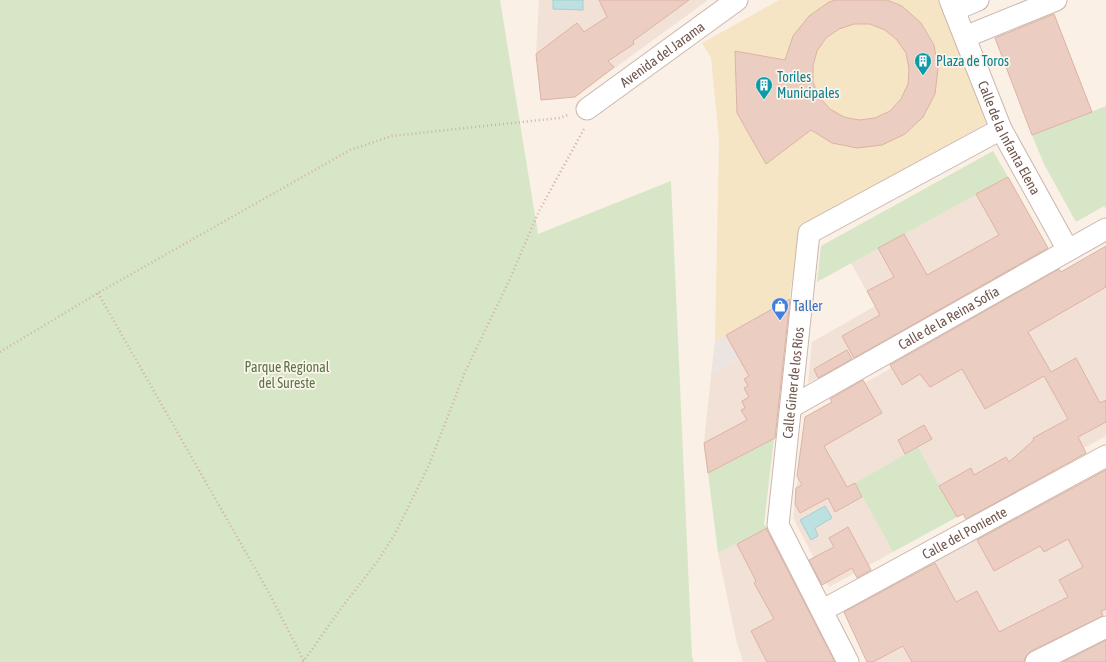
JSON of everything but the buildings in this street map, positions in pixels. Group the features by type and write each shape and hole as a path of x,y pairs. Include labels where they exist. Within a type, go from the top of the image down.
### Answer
{"street":[{"name":"Avenida del Jarama","path":"588,109 737,0"},
{"path":"952,5 978,0"},
{"path":"964,37 1056,0"},
{"name":"Calle de la Infanta Elena","path":"952,5 1001,129 1068,250"},
{"name":"Calle Giner de los Ríos","path":"848,662 823,610 778,525 809,233 1001,129"},
{"name":"Calle de la Reina Sofía","path":"791,407 1106,229"},
{"name":"Calle del Poniente","path":"823,610 1106,456"},
{"path":"1036,662 1106,626"}],"path":[{"path":"0,352 98,293 350,150 392,136 559,118 588,109 584,129 539,211 509,281 465,372 429,465 399,527 377,562 322,634 304,662"},
{"path":"98,293 269,593 304,662"}],"shaded area":[{"path":"539,0 708,0 575,97 541,100 536,54"},
{"path":"1008,177 1048,249 808,383 812,342 875,306 851,263"},
{"path":"1106,246 1106,436 957,517 918,447 855,483 893,552 829,587 793,518 805,417"},
{"path":"789,299 786,333 711,375 715,341"},
{"path":"786,333 774,438 708,473 704,443 711,375"},
{"path":"1106,468 1106,613 1011,662 867,662 844,611"},
{"path":"767,528 836,662 743,662 736,639 718,553"}],"green space":[{"name":"Parque Regional del Sureste","path":"0,0 500,0 538,234 671,181 692,657 694,662 0,662"},
{"path":"1106,106 1106,209 1104,206 1076,222 1044,164 1032,135"},
{"path":"993,151 1008,177 817,282 821,246"},
{"path":"774,438 764,524 767,528 718,553 708,473"},
{"path":"918,447 957,517 893,552 855,483"}],"sand":[{"path":"779,0 938,0 987,123 801,228 789,299 715,341 719,139 711,58 702,43"}],"water":[{"path":"553,0 583,0 583,10 553,9"},
{"path":"825,506 832,518 815,528 818,536 811,540 800,520"}],"place":[{"name":"Plaza de Toros","path":"923,76"},
{"name":"Toriles Municipales","path":"764,100"},
{"name":"Taller","path":"780,321"}]}
